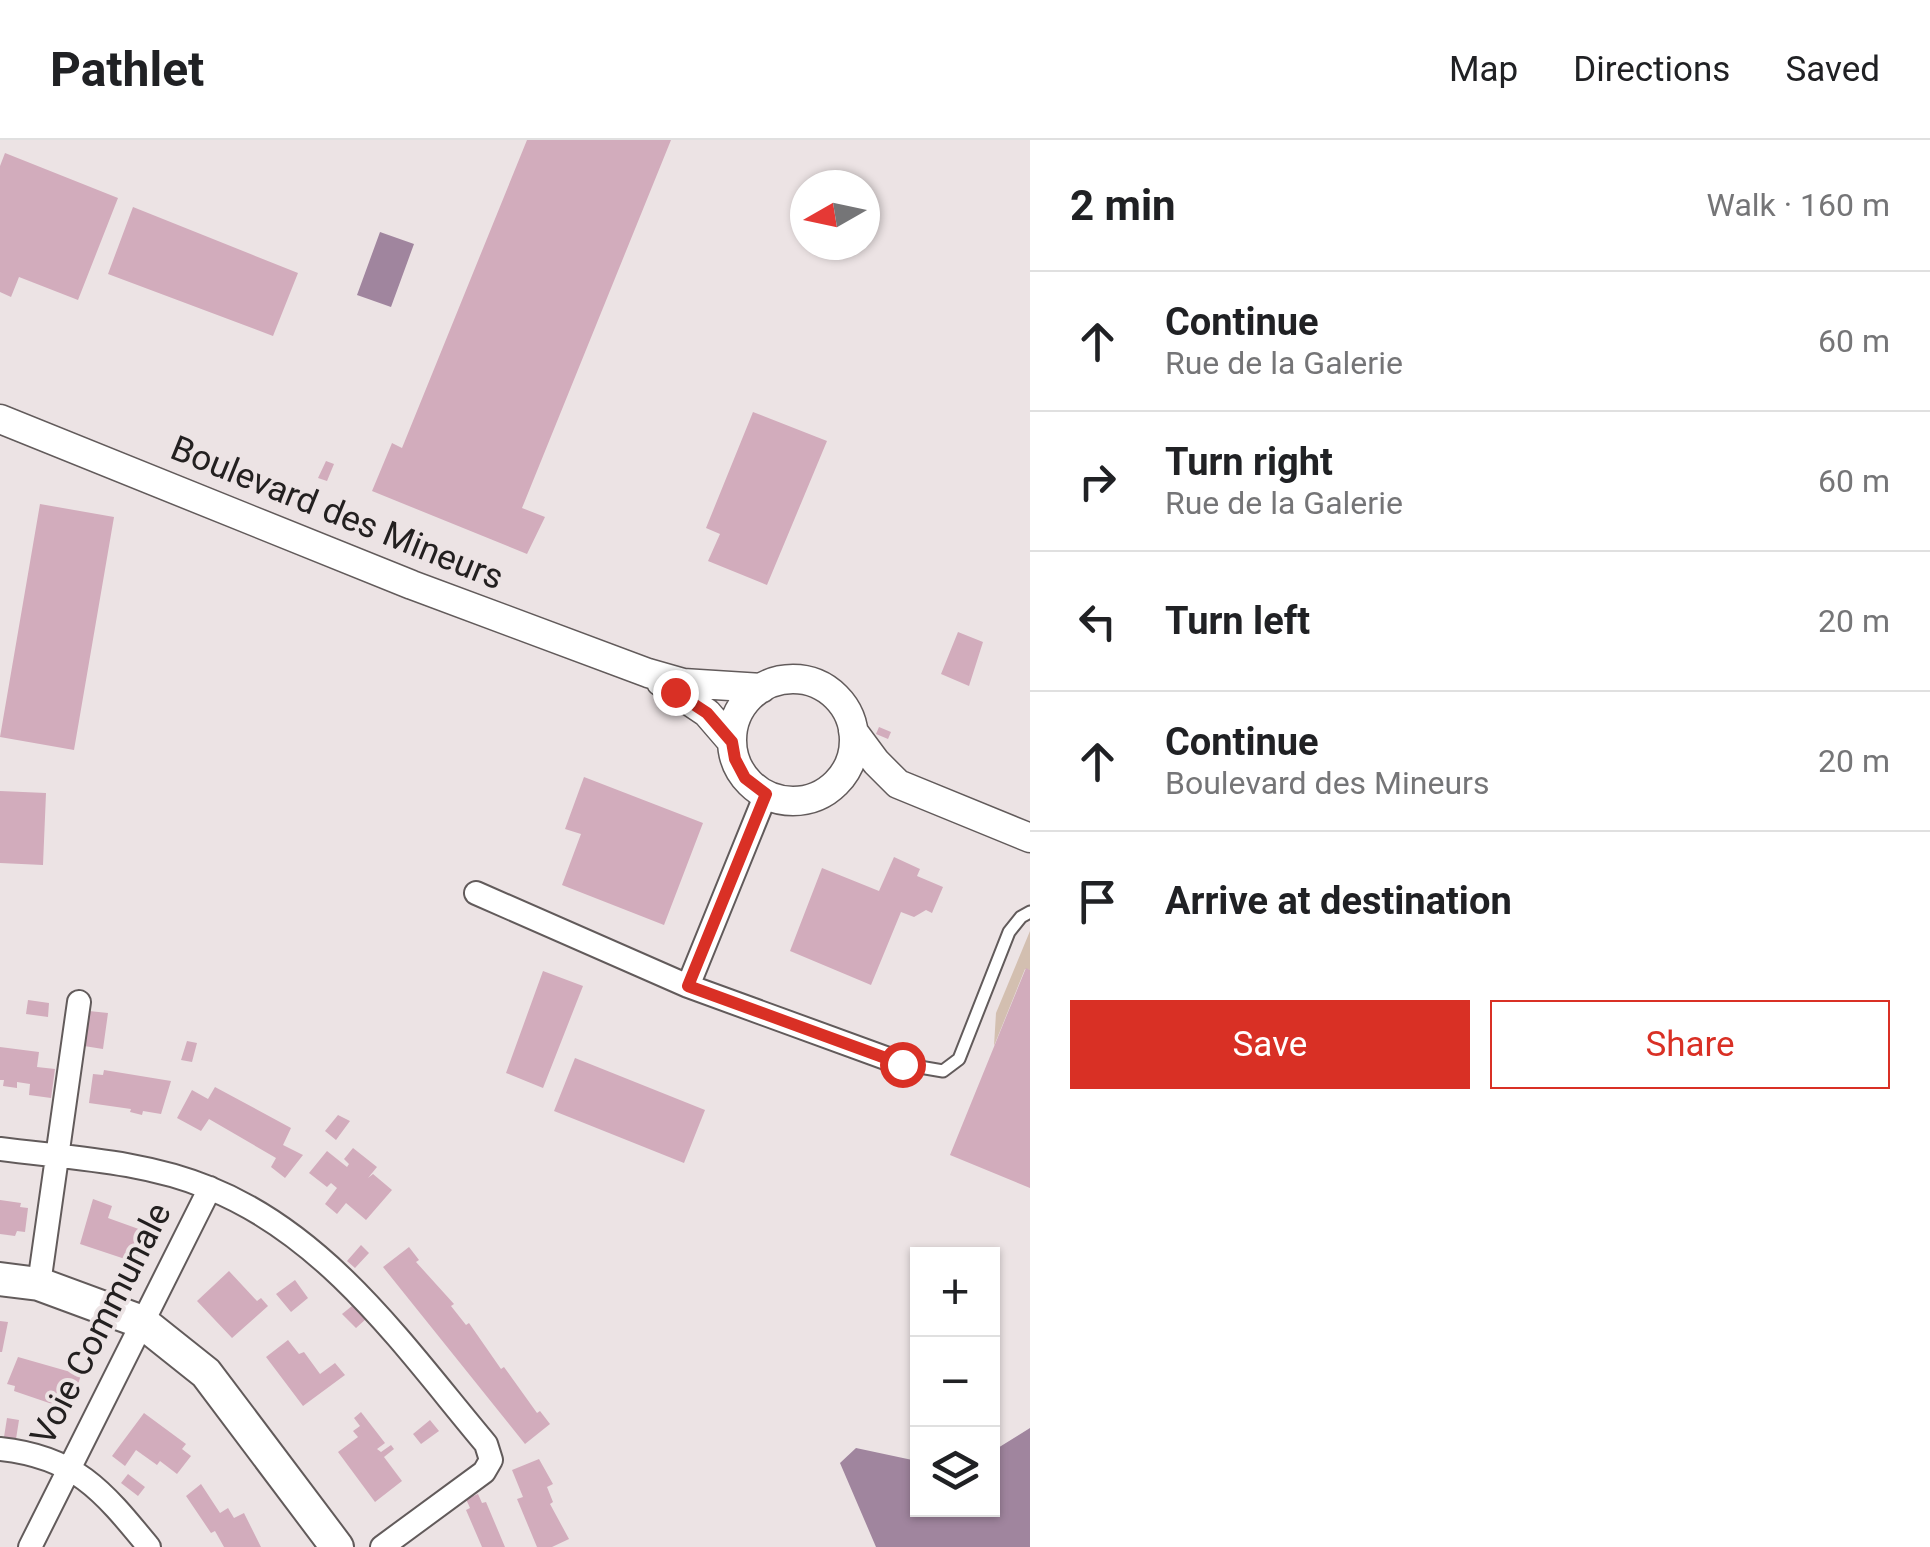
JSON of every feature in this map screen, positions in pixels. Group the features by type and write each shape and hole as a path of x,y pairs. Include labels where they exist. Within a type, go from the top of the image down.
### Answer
{"main road":[{"path":"0,1279 39,1284 142,1322 206,1373 337,1547"}],"street":[{"name":"Boulevard des Mineurs","path":"0,418 412,585 648,674 682,683 762,688"},
{"name":"Boulevard des Mineurs","path":"648,674 707,713 732,742"},
{"path":"782,678 810,680 838,697 852,718 853,731 855,749 848,770 838,782 812,799 790,802 766,794 745,778 732,742 738,711 753,692 782,678"},
{"path":"853,731 898,784 1030,838"},
{"path":"822,793 863,785 898,784"},
{"path":"688,986 766,794"},
{"path":"476,892 688,986 902,1064"},
{"name":"Voie Communale","path":"39,1284 79,1002"},
{"path":"0,1150 134,1166 210,1188 278,1225 352,1286 486,1444 491,1460 484,1472 382,1547"},
{"name":"Voie Communale","path":"30,1547 210,1188"},
{"path":"0,1448 69,1466 106,1495 150,1547"}],"lane":[{"path":"902,1064 943,1071 958,1060 1009,932 1021,916 1030,912"}],"shaded area":[{"path":"380,232 414,244 391,307 357,295"},
{"path":"1030,931 1030,970 1025,969 994,1046 996,1013"},
{"path":"1030,1428 1030,1547 876,1547 840,1463 856,1448 910,1460 910,1517 1000,1517 1000,1447"}],"building":[{"path":"527,140 671,140 522,508 545,517 527,554 372,491 392,443 402,448"},
{"path":"5,153 118,198 78,300 19,277 11,297 0,292 0,166"},
{"path":"133,207 298,273 273,336 108,274"},
{"path":"753,412 827,441 767,585 708,561 720,534 706,528"},
{"path":"326,461 334,464 327,481 318,478"},
{"path":"40,504 114,517 74,750 0,737"},
{"path":"958,632 983,642 969,686 941,674"},
{"path":"879,727 891,732 888,739 876,734"},
{"path":"584,777 703,823 664,925 562,885 581,834 565,829"},
{"path":"0,791 46,793 43,865 0,863"},
{"path":"894,857 920,869 917,876 943,887 932,913 926,910 914,917 901,912 871,985 790,951 822,868 879,891"},
{"path":"1026,968 1030,970 1030,1188 950,1155"},
{"path":"543,971 583,986 543,1088 506,1073"},
{"path":"28,1000 49,1003 48,1017 26,1014"},
{"path":"89,1011 108,1013 103,1049 84,1046"},
{"path":"187,1041 197,1043 192,1062 181,1060"},
{"path":"0,1047 39,1052 37,1067 55,1069 51,1098 29,1095 30,1084 17,1082 17,1088 3,1086"},
{"path":"575,1058 705,1110 684,1163 554,1111"},
{"path":"104,1070 171,1081 161,1114 143,1111 142,1115 130,1112 131,1109 89,1103 93,1074 103,1075"},
{"path":"215,1087 291,1128 283,1145 303,1155 285,1178 271,1167 276,1158 209,1119 201,1131 177,1118 192,1090 208,1099"},
{"path":"338,1115 350,1121 336,1140 325,1131"},
{"path":"353,1148 377,1167 368,1178 373,1174 392,1190 366,1220 346,1203 337,1214 325,1204 337,1188 331,1183 327,1187 309,1173 327,1151 347,1167 344,1159"},
{"path":"93,1199 112,1206 108,1218 147,1232 137,1263 80,1244"},
{"path":"0,1200 28,1208 25,1232 17,1231 15,1236 0,1234"},
{"path":"361,1245 369,1253 355,1268 347,1261"},
{"path":"409,1247 419,1260 416,1262 454,1304 451,1306 466,1325 469,1323 501,1369 504,1367 537,1413 540,1411 550,1424 525,1444 383,1267"},
{"path":"229,1271 257,1301 261,1298 268,1306 232,1338 197,1301"},
{"path":"295,1280 308,1298 291,1312 276,1294"},
{"path":"352,1306 366,1319 356,1328 342,1314"},
{"path":"0,1321 8,1322 2,1352 0,1352"},
{"path":"288,1340 299,1354 304,1352 320,1374 335,1363 345,1375 303,1406 266,1357"},
{"path":"18,1357 81,1375 72,1403 57,1399 55,1405 14,1391 15,1386 7,1384"},
{"path":"361,1412 385,1443 377,1449 381,1452 391,1445 394,1449 384,1457 402,1481 375,1502 338,1452 358,1437 353,1431 360,1426 354,1418"},
{"path":"144,1413 186,1444 182,1449 191,1456 177,1474 136,1450 125,1466 112,1456"},
{"path":"7,1418 19,1420 16,1439 4,1437"},
{"path":"430,1420 439,1431 421,1444 413,1434"},
{"path":"539,1459 553,1484 547,1487 553,1502 550,1504 569,1539 552,1547 537,1547 517,1499 523,1497 512,1470"},
{"path":"128,1474 145,1487 138,1496 121,1483"},
{"path":"201,1484 220,1513 228,1508 234,1518 244,1513 261,1547 224,1547 186,1496"},
{"path":"478,1494 482,1503 486,1502 505,1547 482,1547 466,1510 470,1508 466,1499"}],"route":[{"path":"675,692 707,713 732,742 745,778 766,794 688,986 902,1064"}]}
